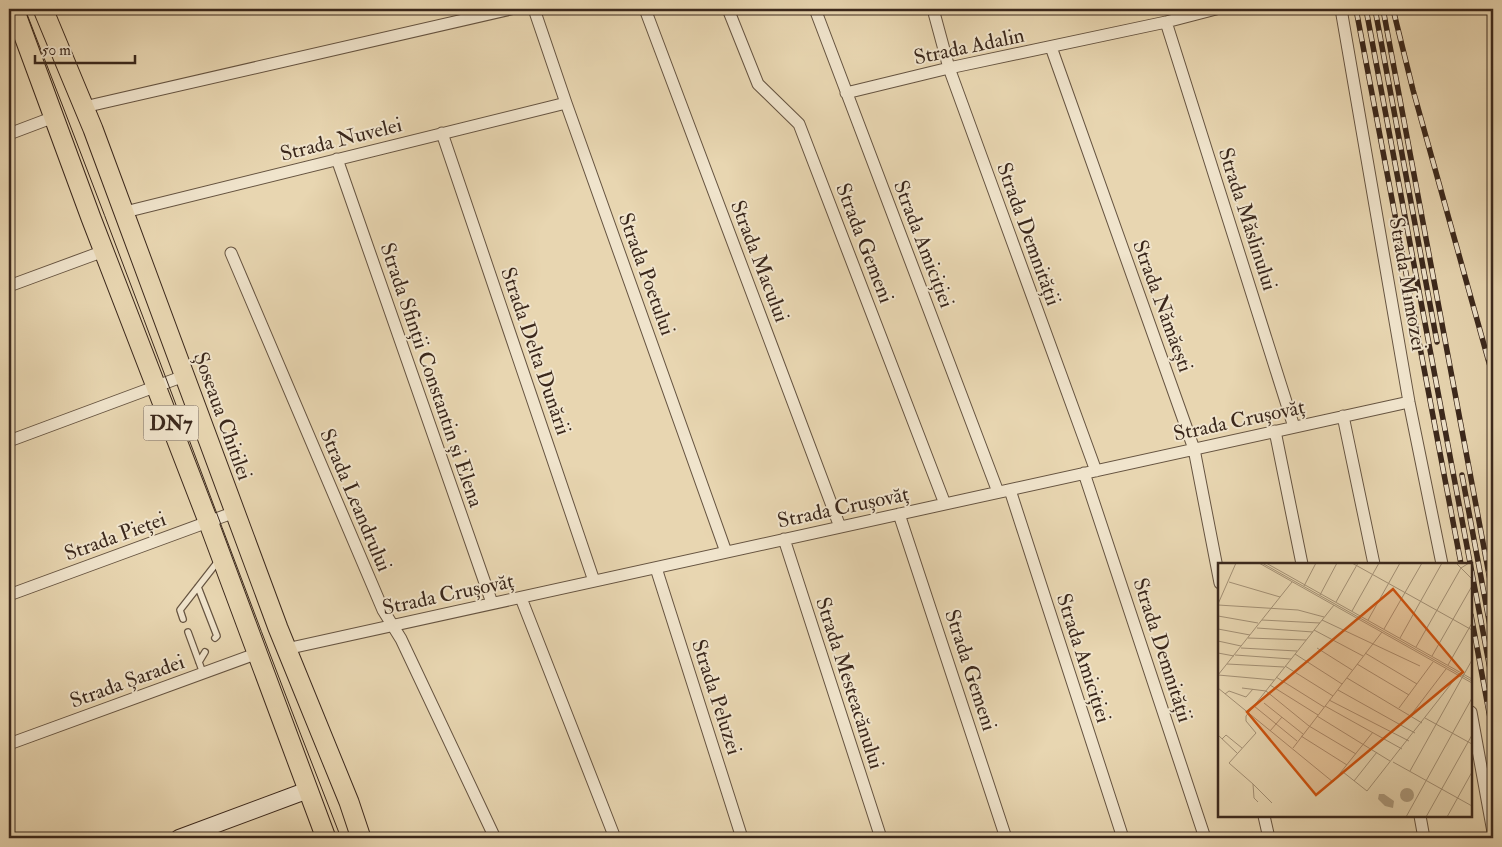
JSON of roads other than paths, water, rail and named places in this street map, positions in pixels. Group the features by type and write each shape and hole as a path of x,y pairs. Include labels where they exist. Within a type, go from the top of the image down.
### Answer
{"main road":[{"name":"DN7","path":"14,9 104,251 222,557 326,838"},
{"name":"Șoseaua Chitilei","path":"45,9 125,212 286,649 349,802 361,838"}],"street":[{"path":"84,107 511,9"},
{"name":"Strada Poetului","path":"534,9 726,552"},
{"name":"Strada Macului","path":"645,9 840,527"},
{"name":"Strada Gemeni","path":"728,9 758,84 799,124 945,504"},
{"name":"Strada Amiciției","path":"815,9 998,492"},
{"name":"Strada Demnității","path":"933,9 949,68 1090,472 1205,838"},
{"name":"Strada Adalin","path":"846,92 1166,22 1216,9"},
{"name":"Strada Mimozei","path":"1341,9 1409,402 1442,563"},
{"name":"Strada Măslinului","path":"1166,22 1294,427"},
{"name":"Strada Nămăești","path":"1051,47 1194,449 1218,572"},
{"name":"Strada Nuvelei","path":"125,212 566,103"},
{"path":"9,134 54,118"},
{"name":"Strada Delta Dunării","path":"442,133 594,581"},
{"name":"Strada Sfinții Constantin și Elena","path":"337,159 492,604"},
{"path":"9,286 104,251"},
{"name":"Strada Leandrului","path":"231,253 383,610 393,625 495,838"},
{"path":"9,441 184,376"},
{"name":"Strada Crușovăț","path":"286,649 1409,402"},
{"path":"1344,416 1374,563"},
{"path":"1275,431 1302,563"},
{"name":"Strada Amiciției","path":"1010,490 1123,838"},
{"name":"Strada Pieței","path":"9,595 235,512"},
{"name":"Strada Gemeni","path":"899,514 1006,838"},
{"name":"Strada Mesteacănului","path":"784,539 880,838"},
{"name":"Strada Peluzei","path":"656,568 742,838"},
{"path":"521,598 615,838"},
{"name":"Strada Șaradei","path":"9,744 258,653"},
{"path":"1472,717 1493,832"},
{"path":"178,838 308,790"},
{"path":"1264,817 1269,838"},
{"path":"1420,817 1424,838"}],"lane":[{"path":"183,619 180,610 222,557"},
{"path":"198,587 217,636 215,638"},
{"path":"188,632 203,673"},
{"path":"199,662 205,652"}],"tram line":[{"path":"25,9 341,838"}],"railway":[{"path":"1356,9 1461,563"},
{"path":"1366,9 1470,563"},
{"path":"1375,9 1437,342"},
{"path":"1383,9 1493,596"},
{"path":"1393,9 1413,90 1493,377"},
{"path":"1462,475 1493,642"},
{"path":"1472,573 1493,685"},
{"path":"1472,620 1493,734"}]}
